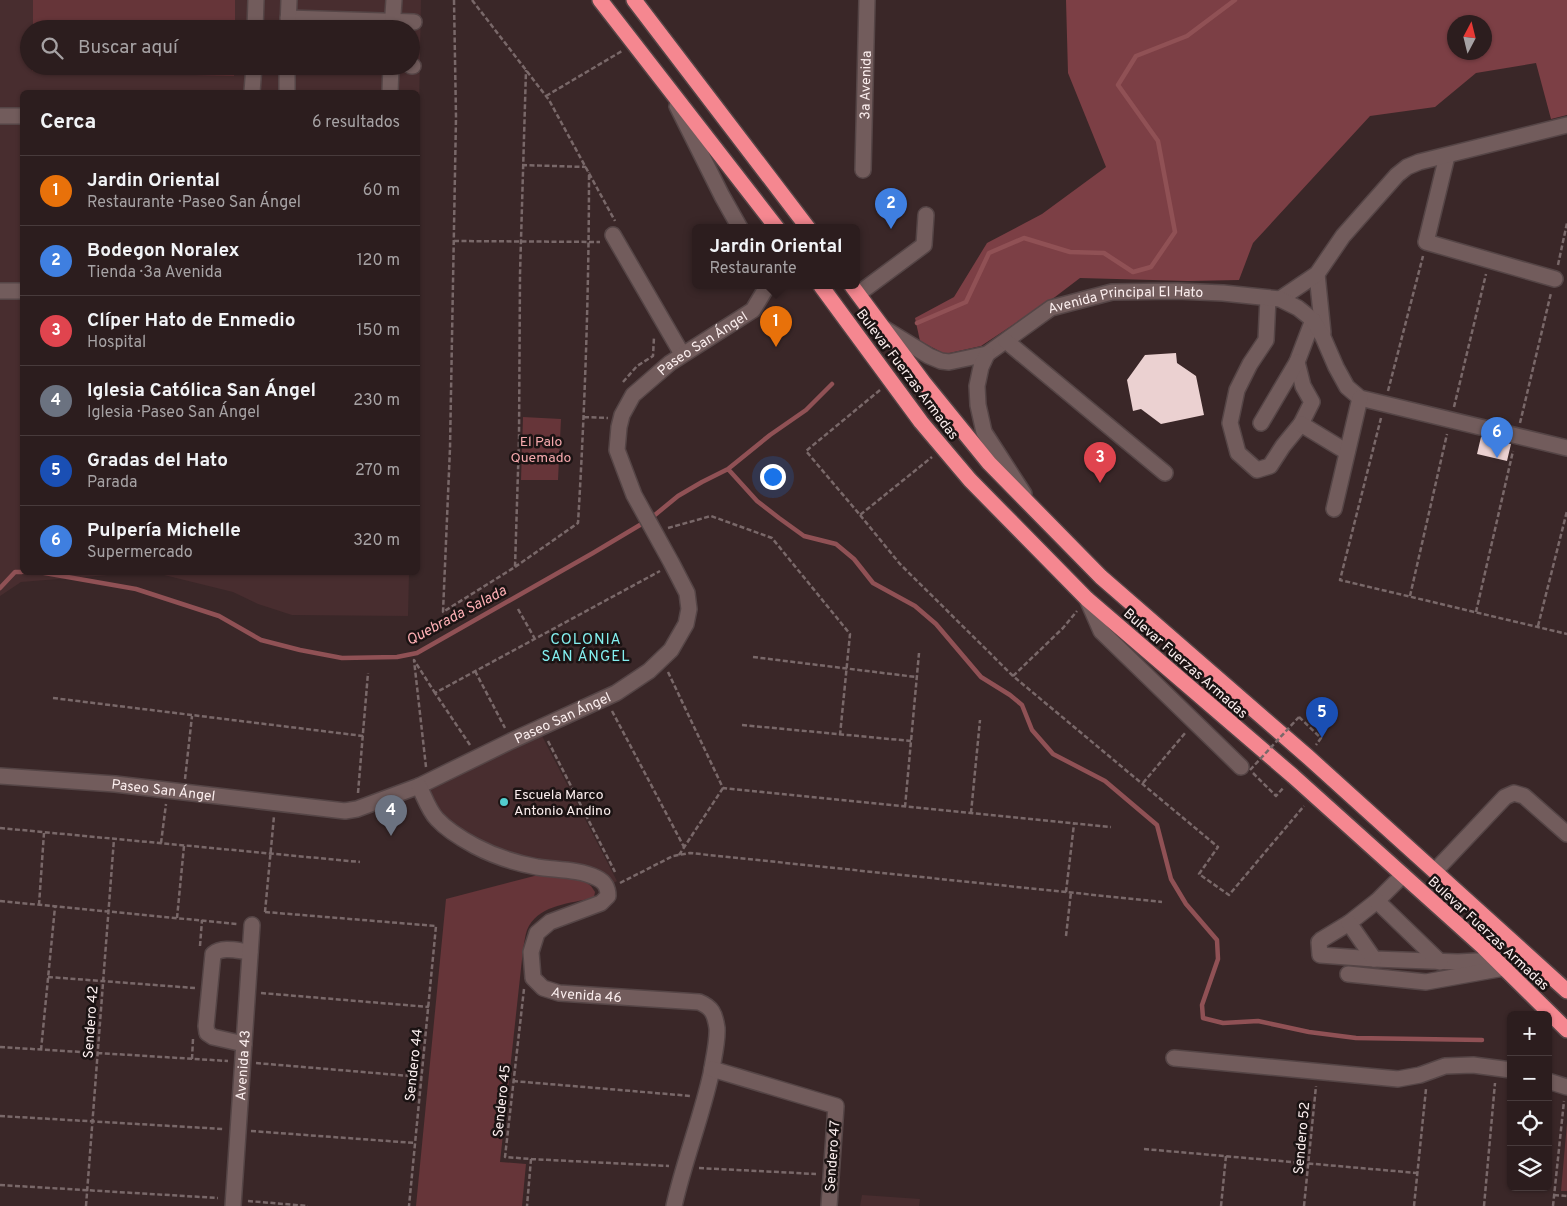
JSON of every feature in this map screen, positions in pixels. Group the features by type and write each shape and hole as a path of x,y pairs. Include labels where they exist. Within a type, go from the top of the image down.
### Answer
{"highway":[{"path":"600,0 774,224"},
{"path":"634,0 805,224"},
{"name":"Bulevar Fuerzas Armadas","path":"823,289 921,422 970,480 1087,599 1403,875 1500,964 1567,1030"},
{"name":"Bulevar Fuerzas Armadas","path":"855,290 924,383 989,463 1101,577 1307,756 1567,991"}],"street":[{"path":"255,20 256,0"},
{"path":"288,20 289,0"},
{"path":"393,20 394,0"},
{"name":"3a Avenida","path":"863,170 867,0"},
{"path":"252,90 253,75"},
{"path":"286,90 287,75"},
{"path":"390,90 391,75"},
{"path":"669,89 738,224"},
{"path":"0,116 20,116"},
{"path":"1298,362 1303,386 1312,402 1301,424 1270,466 1258,470 1238,453 1230,423 1237,390 1250,364 1266,340 1274,299 1317,274 1343,236 1396,175 1407,167 1419,162 1567,125"},
{"path":"1447,156 1426,242 1555,279"},
{"path":"860,287 924,245 926,215"},
{"path":"608,238 682,354"},
{"name":"Avenida Principal El Hato","path":"1317,274 1324,337"},
{"name":"Paseo San Ángel","path":"0,776 114,784 345,811 357,809 423,784 616,693 649,671 671,650 686,624 689,609 687,593 672,562 634,495 617,450 619,427 622,418 633,395 682,354 753,310 766,289"},
{"path":"0,291 20,291"},
{"name":"Avenida Principal El Hato","path":"885,329 940,361 958,361 987,354 1051,308 1112,292 1222,293 1274,299 1298,308 1313,320 1324,337 1336,367 1347,387 1360,398"},
{"path":"1261,423 1298,362 1313,320"},
{"path":"1006,340 1165,474"},
{"path":"987,354 977,386 978,405 984,432 1035,511"},
{"path":"1334,509 1360,398 1567,448"},
{"path":"1301,424 1347,452"},
{"path":"1087,599 1100,631 1246,769"},
{"path":"423,784 436,818 474,845 499,857 535,866 584,873 597,878 608,889"},
{"path":"1435,871 1505,797 1514,793 1524,796 1567,834"},
{"path":"1403,875 1378,901 1349,923 1319,942 1320,954 1374,959 1500,964"},
{"name":"Avenida 46","path":"608,889 608,896 601,903 550,922 537,933 531,952 533,978 543,988 559,993 699,1002 708,1006 713,1014 717,1030 712,1069 680,1178 674,1206"},
{"path":"1378,901 1440,962"},
{"path":"1349,923 1374,959"},
{"name":"Avenida 43","path":"233,1203 252,925"},
{"path":"244,1044 213,1037 207,1033 206,1026 213,954 224,949 250,952"},
{"path":"1348,974 1426,982 1500,964"},
{"path":"1174,1058 1398,1079 1445,1066 1473,1065 1503,1070"},
{"name":"Sendero 47","path":"712,1069 836,1106 829,1206"},
{"path":"1552,1082 1566,1087"}],"path":[{"path":"454,0 456,117 450,448 442,612 515,567 578,523 584,417 589,242 588,172 546,96 472,0"},
{"path":"546,96 634,43"},
{"path":"515,567 519,439 520,241 526,70"},
{"path":"522,165 586,167"},
{"path":"1476,612 1567,223"},
{"path":"454,241 589,242 608,238"},
{"path":"1426,242 1340,580 1567,634"},
{"path":"1410,596 1490,260"},
{"path":"621,384 637,366 653,356 654,337"},
{"path":"891,380 806,451 900,564 1013,676 1218,846 1199,874 1229,896 1313,795"},
{"path":"584,417 622,418"},
{"path":"860,515 943,448"},
{"path":"1538,627 1567,511"},
{"path":"656,535 669,528 711,516 772,538 850,634 840,735"},
{"path":"435,693 656,574 672,562"},
{"path":"1013,676 1063,628 1087,599"},
{"path":"518,609 534,639"},
{"path":"905,806 919,653"},
{"path":"753,657 916,677"},
{"path":"662,659 723,788"},
{"path":"423,784 414,660 478,758"},
{"path":"475,671 511,741"},
{"path":"357,809 368,673"},
{"path":"53,698 362,736"},
{"path":"605,699 684,847"},
{"path":"184,792 192,716"},
{"path":"1276,796 1246,769 1299,717 1321,738"},
{"path":"971,813 980,720"},
{"path":"1143,784 1195,722"},
{"path":"742,725 911,741"},
{"path":"542,728 616,874"},
{"path":"723,788 1112,828"},
{"path":"679,855 723,788"},
{"path":"161,843 167,790"},
{"path":"0,901 264,926 275,803"},
{"path":"1066,892 1074,824"},
{"path":"0,828 360,862"},
{"path":"39,905 44,833"},
{"name":"Sendero 42","path":"86,1206 114,839"},
{"path":"177,918 184,846"},
{"path":"608,889 673,856 690,853 1162,902"},
{"path":"1066,936 1071,892"},
{"path":"41,1050 55,906"},
{"name":"Sendero 44","path":"265,912 436,926 409,1206"},
{"path":"48,977 197,988"},
{"name":"Sendero 45","path":"527,1206 531,1158 504,1157 523,990 533,978"},
{"path":"247,992 428,1007"},
{"path":"0,1047 242,1062 422,1077"},
{"path":"1484,1206 1503,1070"},
{"name":"Sendero 52","path":"1304,1206 1317,1072"},
{"path":"1414,1206 1427,1072"},
{"path":"513,1081 705,1098"},
{"path":"1553,1206 1566,1087"},
{"path":"0,1116 415,1143"},
{"path":"1144,1149 1417,1173"},
{"path":"1221,1206 1226,1156"},
{"path":"0,1185 88,1190 233,1203 308,1206"},
{"path":"1554,1195 1567,1196"}],"shaded area":[{"path":"0,0 421,0 420,55 420,20 20,20 20,75 420,75 419,90 20,90 20,575 108,575 21,582 0,596"},
{"path":"1066,0 1567,0 1567,115 1551,119 1536,63 1476,73 1435,107 1370,116 1253,243 1239,280 1188,281 1080,278 1055,297 981,346 945,354 920,341 915,318 954,297 987,243 1042,214 1106,167 1068,73"},
{"path":"164,575 409,575 408,616 292,615 258,604 233,592"},
{"name":"Escuela Marco Antonio Andino","path":"542,736 617,881 609,886 490,850 438,815 425,789"},
{"path":"862,1195 920,1199 919,1206 860,1206"}],"green space":[{"path":"33,0 235,0 235,20 33,20"},
{"path":"194,75 234,75 234,76"},
{"name":"El Palo Quemado","path":"523,417 561,419 558,480 521,480"},
{"path":"542,874 580,878 591,886 595,892 594,897 553,907 545,911 532,922 527,930 523,950 500,1162 526,1164 522,1206 416,1206 446,899"},
{"path":"1567,1123 1567,1191 1561,1191"}],"building":[{"path":"1176,353 1177,363 1196,376 1204,415 1161,424 1141,409 1133,411 1127,380 1145,355"},
{"path":"1481,437 1511,444 1507,461 1477,454"}],"waterway":[{"name":"Quebrada Salada","path":"917,323 966,302 989,253 1024,238 1070,252 1104,253 1133,272 1151,267 1175,232 1158,141 1118,85 1136,56 1187,36 1235,0"},
{"name":"Quebrada Salada","path":"56,575 136,589 219,616 261,640 300,650 342,658 397,657 417,653 593,553 650,519 678,496 728,469 770,435 806,410 832,384"},
{"path":"728,469 757,501 779,518 804,536 836,544 854,559 873,583 915,606 936,624 981,677 1022,705 1032,730 1053,754 1105,781 1157,825 1171,879 1186,904 1217,940 1218,959 1202,1005 1203,1018 1223,1023 1258,1021 1309,1032 1356,1038 1482,1040"},
{"name":"Quebrada Salada","path":"0,588 15,572 20,572"}],"place":[{"name":"Bodegon Noralex","path":"891,229"},
{"name":"Jardin Oriental","path":"776,347"},
{"name":"Pulpería Michelle","path":"1497,458"},
{"name":"Clíper Hato de Enmedio","path":"1100,483"},
{"name":"Gradas del Hato","path":"1322,738"},
{"name":"Escuela Marco Antonio Andino","path":"504,802"},
{"name":"Iglesia Católica San Ángel","path":"391,836"}],"district":[{"name":"COLONIA SAN ÁNGEL","path":"586,648"}]}
